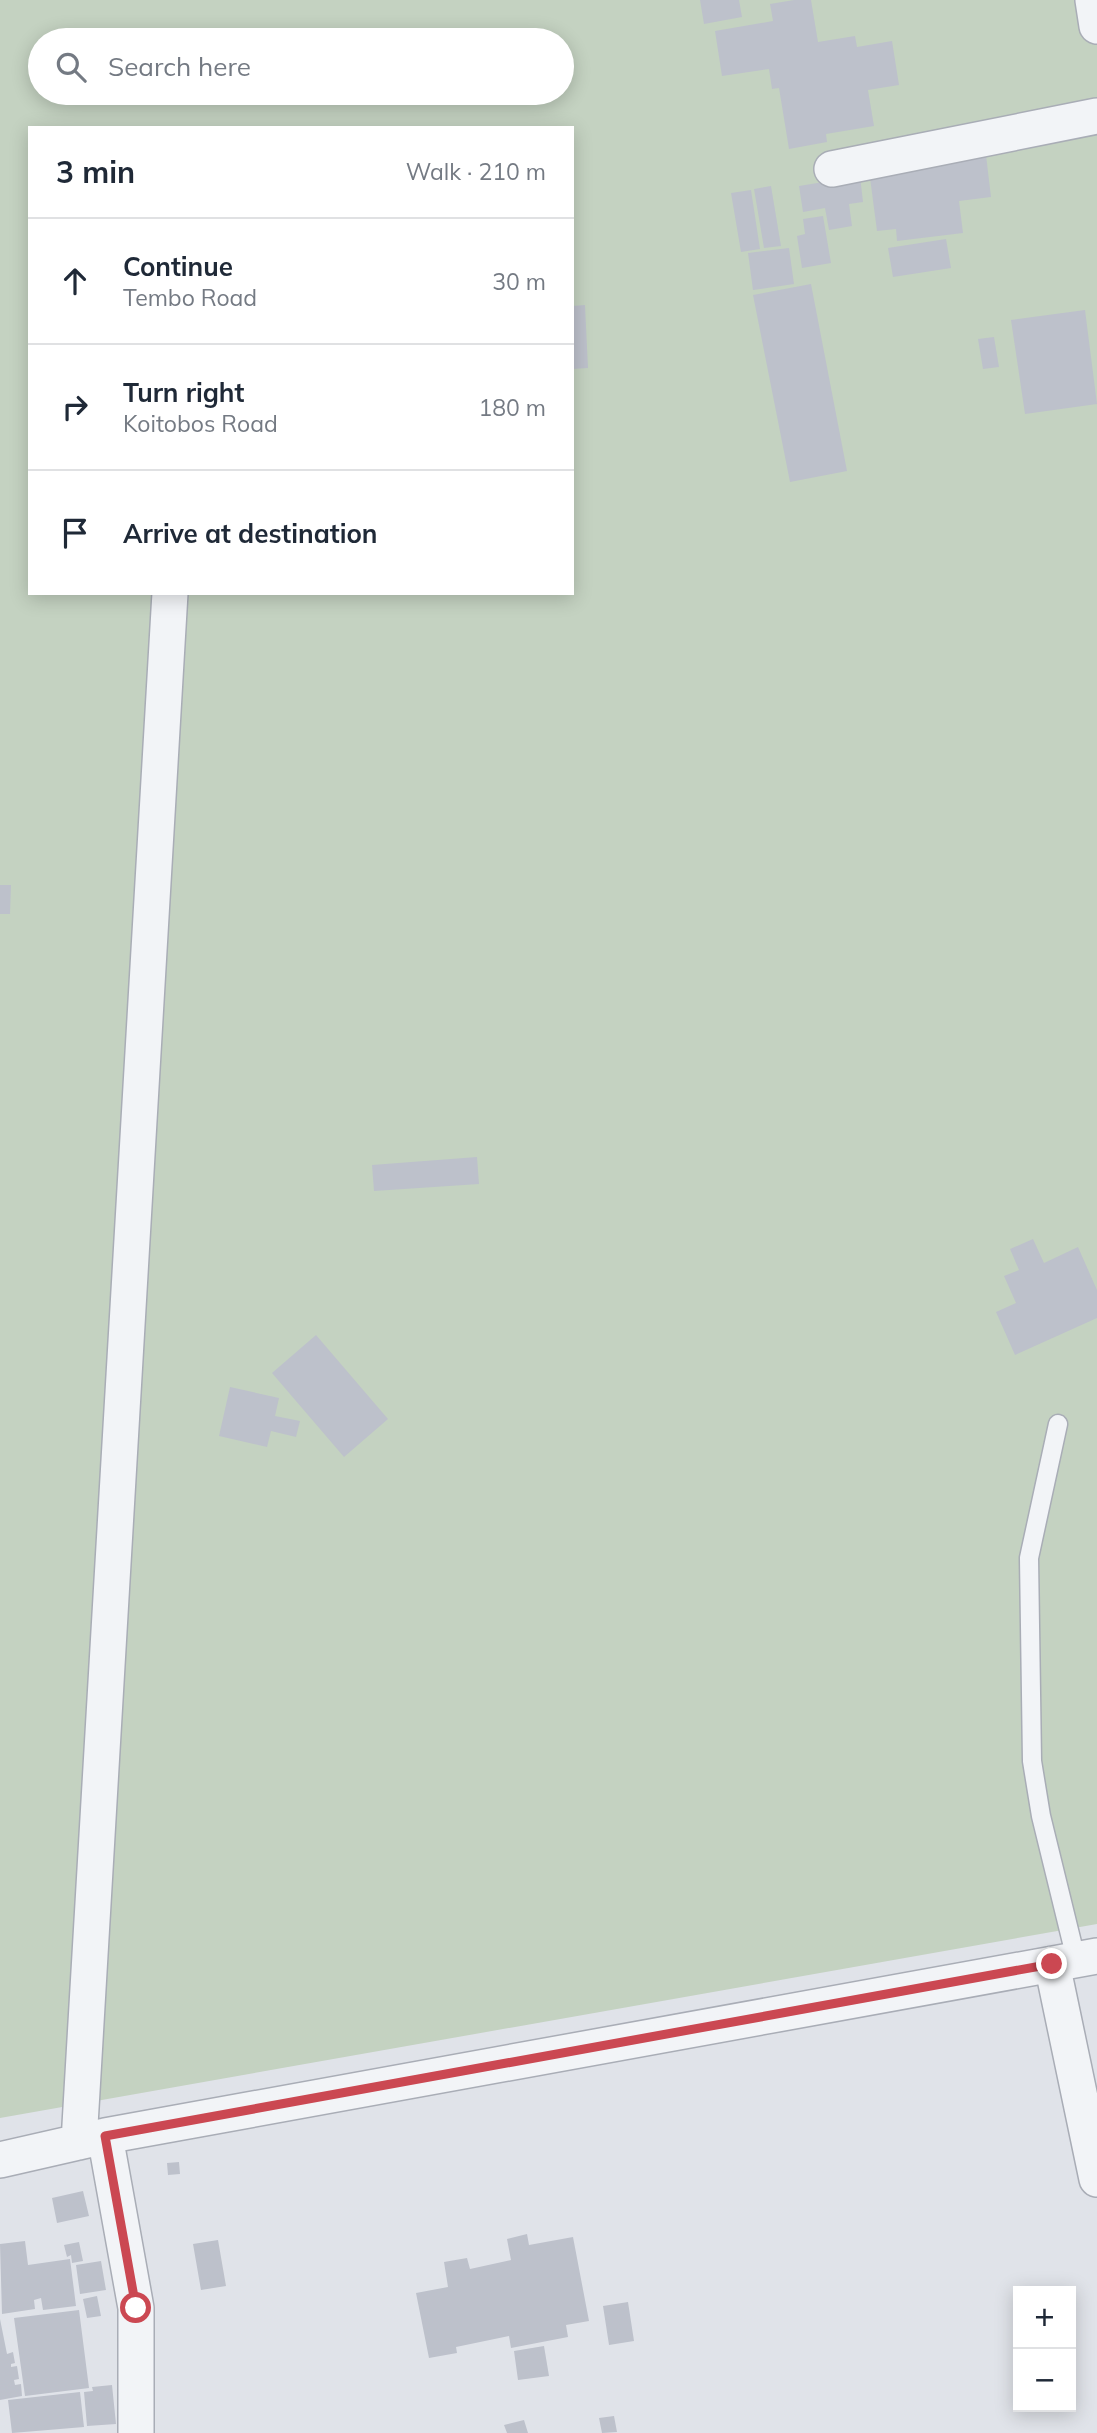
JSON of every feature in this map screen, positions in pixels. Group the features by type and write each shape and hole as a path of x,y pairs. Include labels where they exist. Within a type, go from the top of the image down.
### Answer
{"street":[{"path":"1093,0 1097,26"},
{"path":"832,169 1097,116"},
{"path":"136,2433 136,2308 92,2139 170,595"},
{"path":"0,2160 92,2139 1075,1960 1097,2179"}],"lane":[{"path":"1058,1424 1029,1558 1032,1761 1041,1816 1075,1960"}],"green space":[{"path":"0,0 1097,0 1097,1924 0,2118"}],"building":[{"path":"700,0 739,0 742,17 704,24"},
{"path":"811,0 818,42 855,36 857,47 892,41 899,85 868,90 874,126 826,134 827,142 789,149 779,88 772,89 769,69 722,76 715,31 773,21 770,4"},
{"path":"986,155 991,197 959,201 963,233 897,241 896,229 877,231 869,170"},
{"path":"860,176 863,202 849,204 852,226 829,230 825,208 803,212 799,186"},
{"path":"771,186 781,246 764,248 754,189"},
{"path":"751,190 760,249 741,252 731,193"},
{"path":"823,216 831,263 802,268 797,236 805,234 803,219"},
{"path":"946,239 951,268 893,277 888,248"},
{"path":"789,248 794,284 753,290 748,253"},
{"path":"811,284 847,471 790,482 753,295"},
{"path":"585,305 588,368 574,369 574,306"},
{"path":"1085,310 1097,404 1025,414 1011,320"},
{"path":"994,337 999,367 983,369 978,339"},
{"path":"0,885 11,885 10,914 0,914"},
{"path":"477,1157 479,1184 374,1191 372,1165"},
{"path":"1033,1239 1044,1263 1078,1247 1097,1290 1097,1318 1015,1355 996,1312 1016,1303 1004,1276 1019,1270 1010,1249"},
{"path":"316,1335 388,1419 344,1457 272,1373"},
{"path":"230,1387 279,1398 275,1416 300,1421 296,1437 271,1431 267,1447 219,1436"},
{"path":"179,2162 180,2174 168,2175 167,2163"},
{"path":"83,2191 89,2216 57,2223 52,2198"},
{"path":"527,2234 529,2245 573,2237 589,2321 566,2325 568,2337 511,2348 509,2336 456,2347 457,2353 429,2358 416,2293 448,2287 444,2262 467,2258 470,2269 511,2260 507,2239"},
{"path":"218,2240 226,2286 201,2290 193,2244"},
{"path":"25,2241 28,2265 70,2259 76,2306 43,2310 41,2298 34,2300 35,2309 2,2314 0,2244"},
{"path":"79,2242 83,2261 72,2263 71,2255 67,2257 64,2245"},
{"path":"101,2261 106,2290 80,2294 76,2265"},
{"path":"97,2296 101,2316 87,2318 83,2299"},
{"path":"628,2302 634,2341 609,2345 603,2306"},
{"path":"79,2310 89,2388 25,2396 14,2318"},
{"path":"0,2319 7,2354 13,2352 15,2363 11,2364 11,2367 17,2366 19,2379 14,2380 15,2385 21,2384 22,2396 0,2400"},
{"path":"544,2346 549,2376 518,2380 514,2351"},
{"path":"112,2385 116,2424 87,2426 84,2392 93,2391 92,2387"},
{"path":"80,2392 84,2427 12,2433 8,2400"},
{"path":"614,2416 617,2432 602,2433 599,2418"},
{"path":"524,2420 528,2433 507,2433 504,2425"}],"route":[{"path":"136,2308 105,2136 1052,1964"}]}
